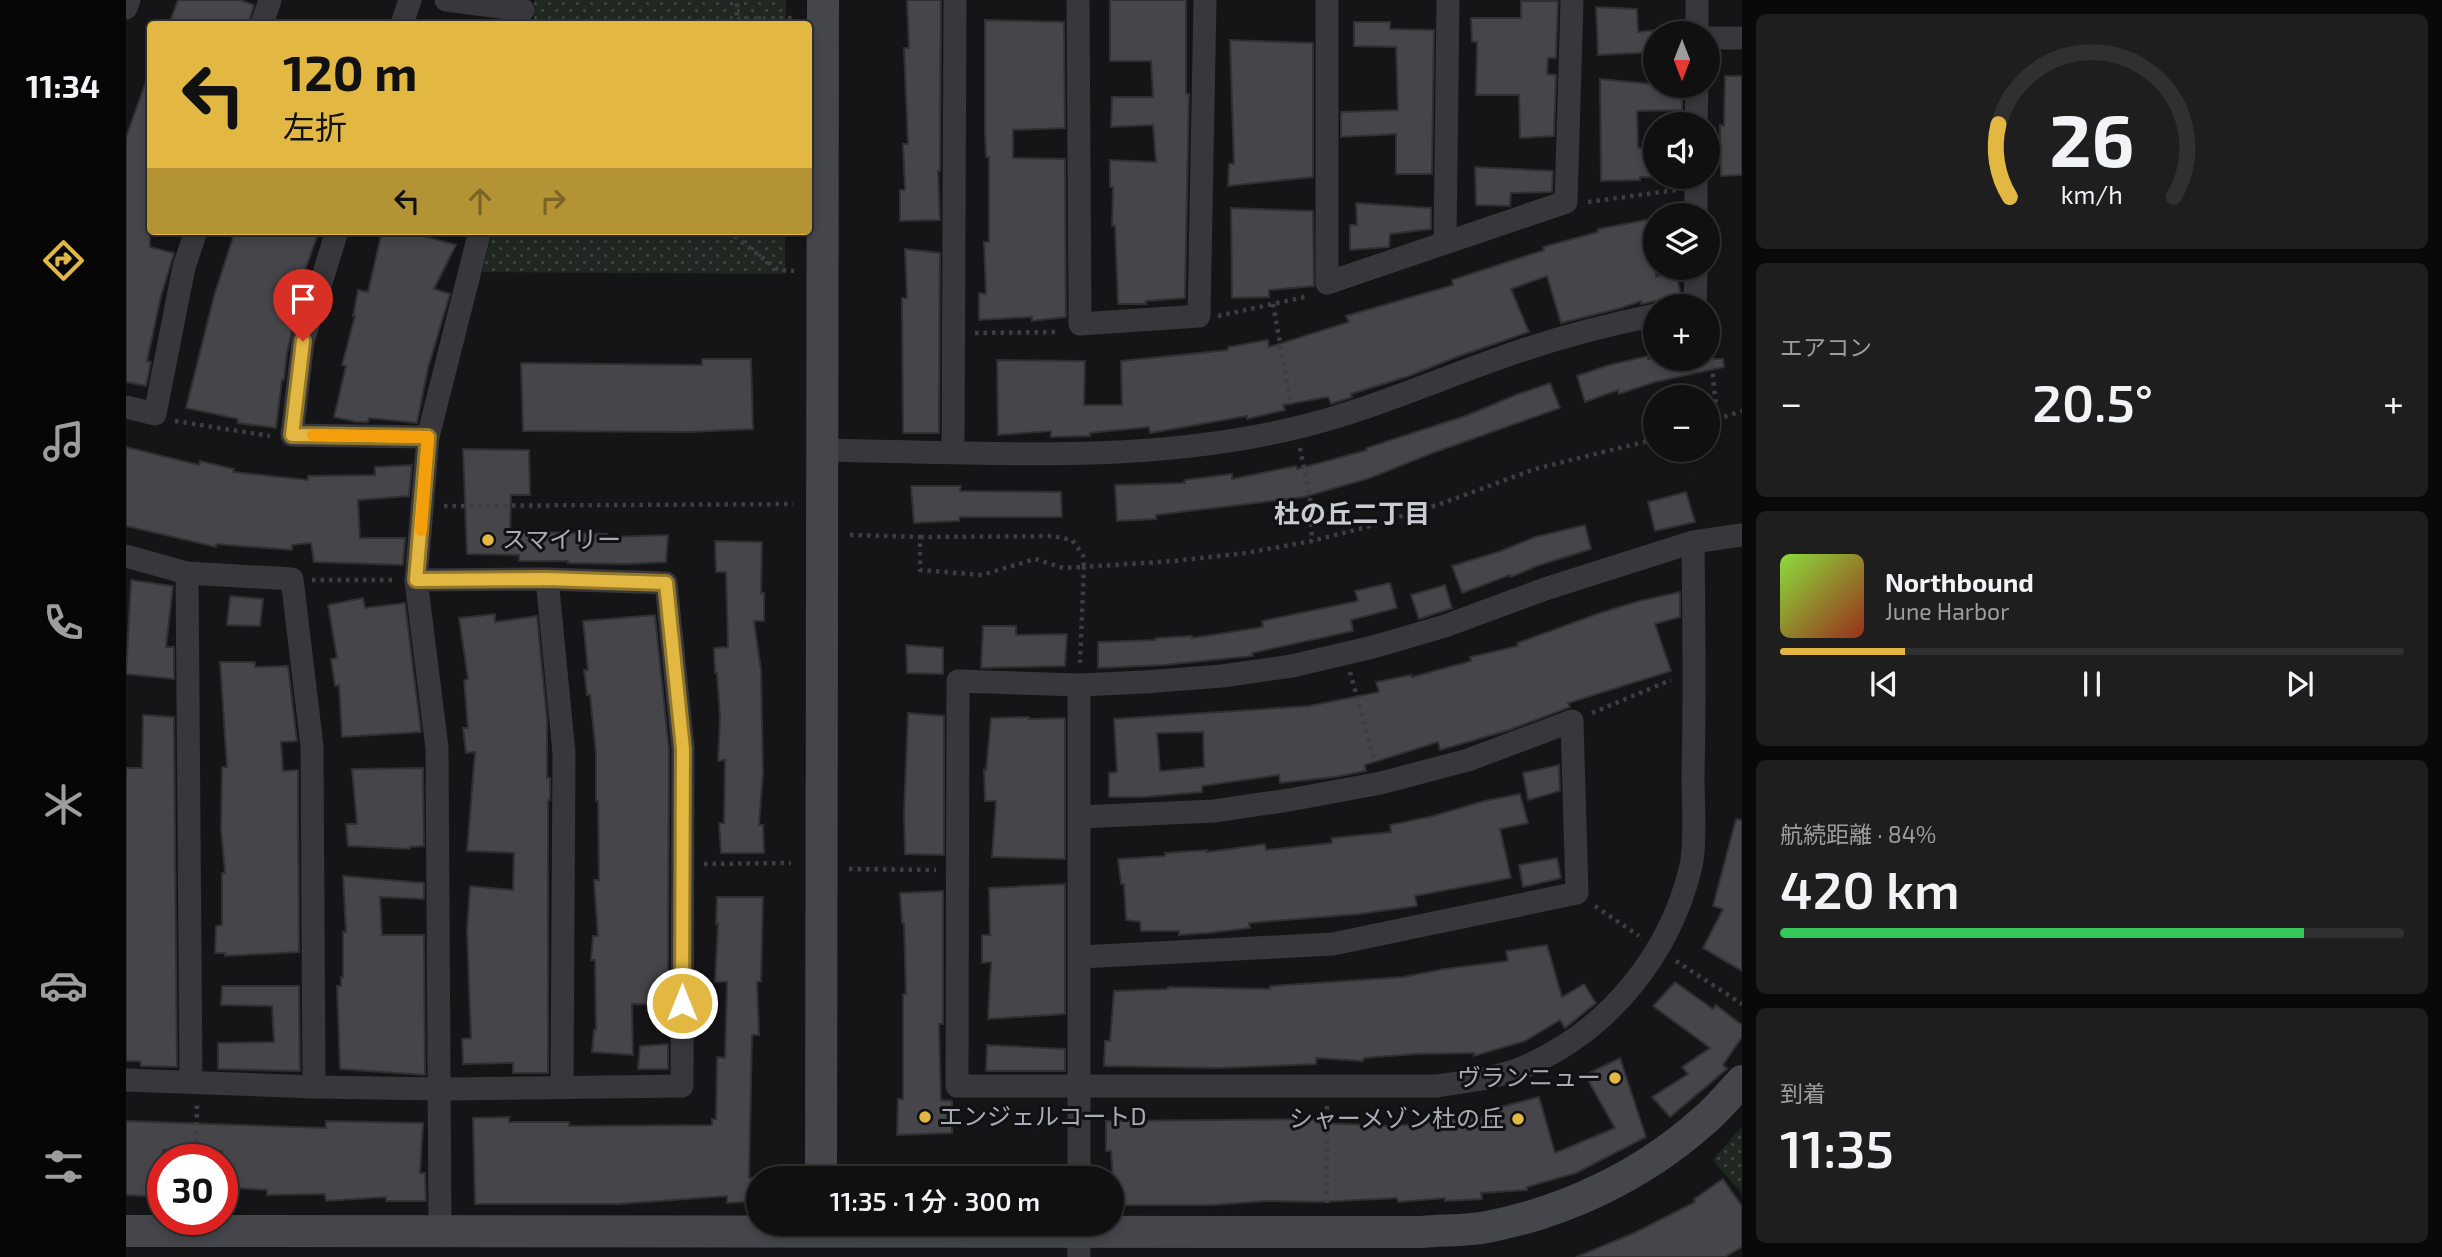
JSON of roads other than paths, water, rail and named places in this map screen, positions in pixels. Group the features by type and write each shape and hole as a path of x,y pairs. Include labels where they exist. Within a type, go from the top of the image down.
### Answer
{"street":[{"path":"126,8 129,0"},
{"path":"263,21 271,0"},
{"path":"403,21 410,0"},
{"path":"446,0 522,12"},
{"path":"821,1166 822,0"},
{"path":"953,452 955,0"},
{"path":"1078,0 1080,324 1199,316 1205,0"},
{"path":"1327,0 1327,283 1566,202 1572,0"},
{"path":"1445,242 1448,0"},
{"path":"1697,0 1697,21"},
{"path":"1720,38 1742,38"},
{"path":"126,407 155,414 184,267 194,235"},
{"path":"336,235 303,341 292,435 428,437"},
{"path":"440,1231 437,748 416,580 428,437 479,235"},
{"path":"821,450 1130,453 1216,442 1296,428 1398,396 1497,359 1586,330 1643,318"},
{"path":"1693,542 1695,670 1691,863 1674,917 1658,949 1632,984 1596,1024 1565,1047 1521,1068 1462,1083 1436,1086 957,1086 958,681 1079,685 1222,676 1292,666 1446,626 1545,589 1693,542 1742,535"},
{"path":"126,556 187,573 292,579 312,746 314,1087"},
{"path":"187,573 194,1083"},
{"path":"126,1080 441,1089 682,1086 683,749 666,583 547,579 416,580"},
{"path":"547,579 564,753 562,1086"},
{"path":"1079,685 1079,1166"},
{"path":"1080,817 1214,811 1381,783 1468,760 1572,722 1577,893 1333,944 1080,957"},
{"path":"126,1231 440,1231 821,1238 1422,1232 1485,1227 1547,1212 1602,1190 1663,1154 1703,1122 1742,1081"}],"place":[{"name":"スマイリー","path":"488,540"},
{"name":"ヴランニュー","path":"1615,1078"},
{"name":"エンジェルコートD","path":"925,1117"},
{"name":"シャーメゾン杜の丘","path":"1518,1119"}],"district":[{"name":"杜の丘二丁目","path":"1352,514"}]}
